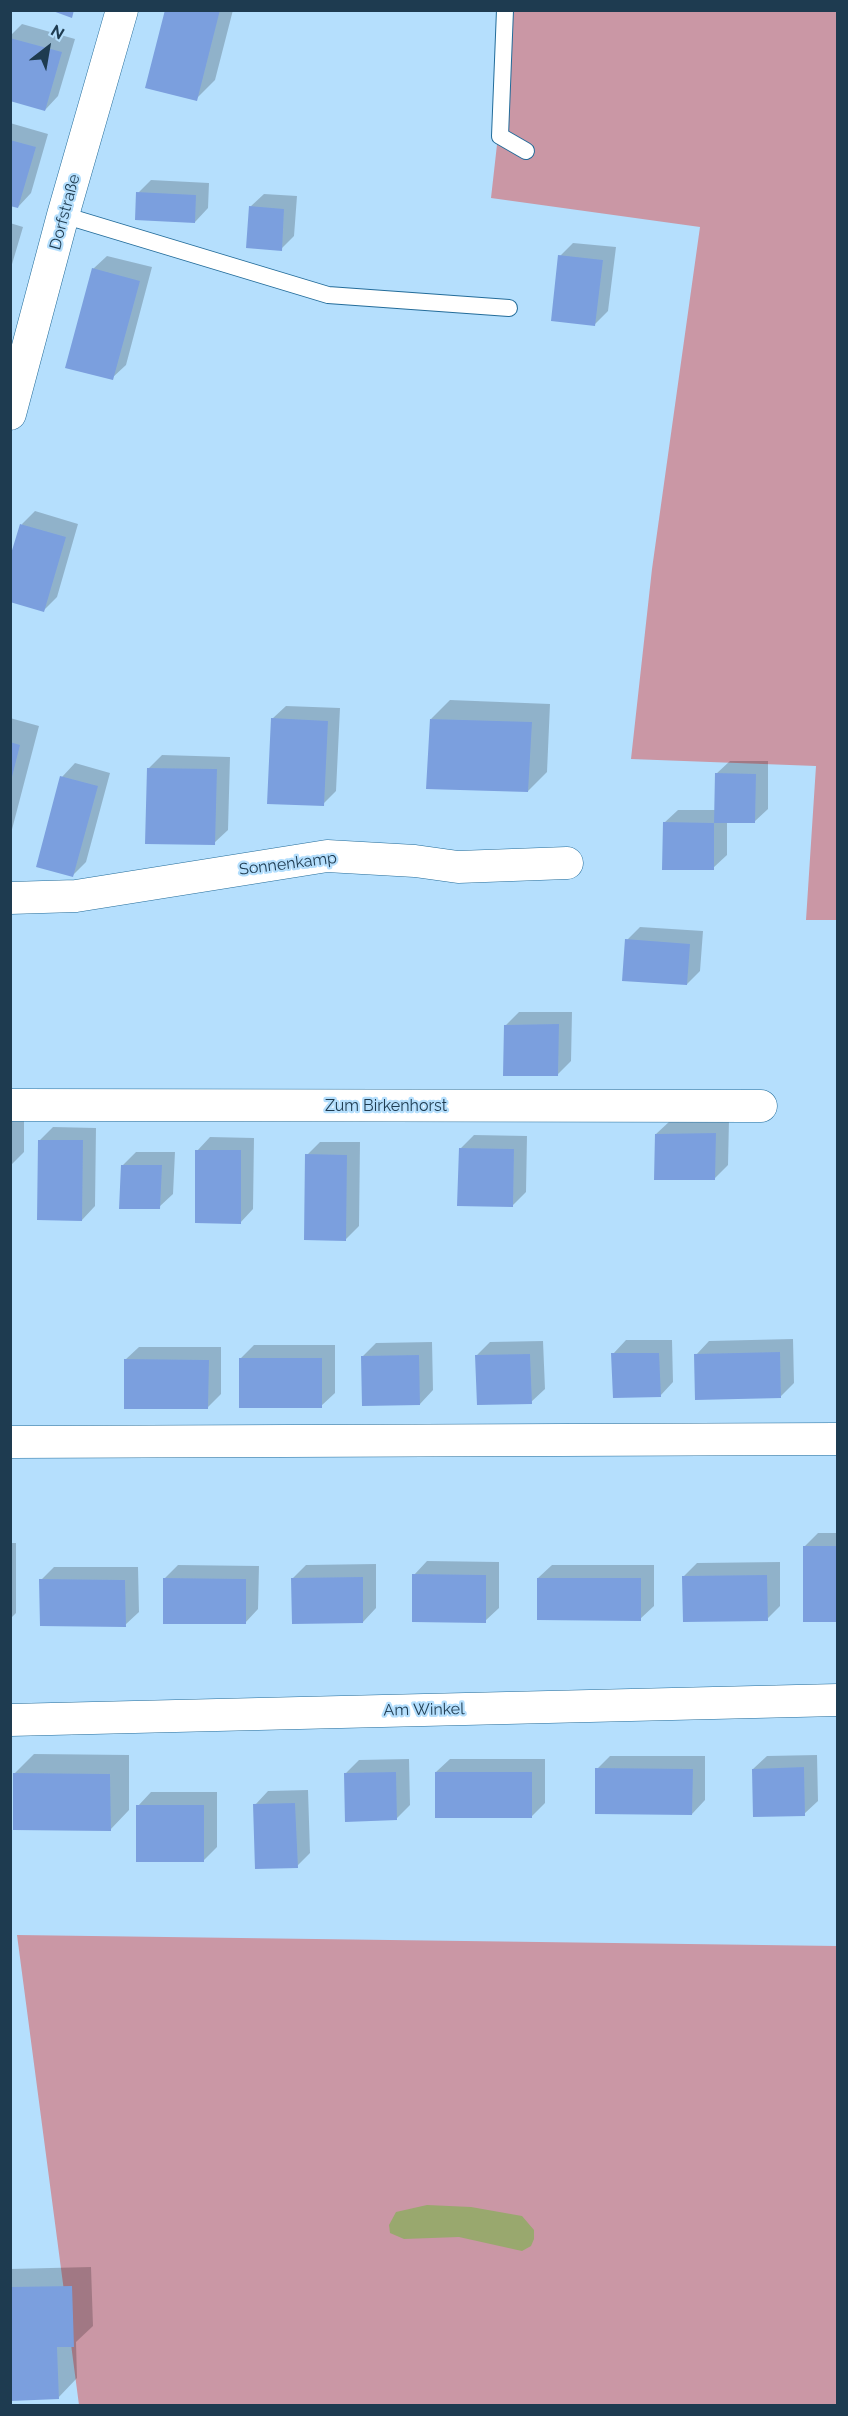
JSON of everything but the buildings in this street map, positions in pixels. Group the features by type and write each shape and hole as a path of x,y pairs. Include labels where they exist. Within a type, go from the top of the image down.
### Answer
{"street":[{"name":"Dorfstraße","path":"10,414 17,365 122,10"},
{"name":"Sonnenkamp","path":"10,898 76,896 327,856 415,861 458,867 567,863"},
{"name":"Zum Birkenhorst","path":"10,1105 761,1106"},
{"path":"10,1442 837,1439"},
{"name":"Am Winkel","path":"10,1720 837,1700"}],"lane":[{"path":"506,10 500,136 526,151"},
{"path":"63,215 328,295 509,308"}],"shaded area":[{"path":"512,11 837,11 837,920 806,920 816,766 631,759 652,569 700,227 491,198"},
{"path":"17,1935 837,1946 837,2405 79,2405"},
{"path":"427,2205 471,2207 522,2216 534,2230 534,2239 531,2246 522,2251 459,2237 404,2239 390,2233 389,2225 396,2212"}]}
